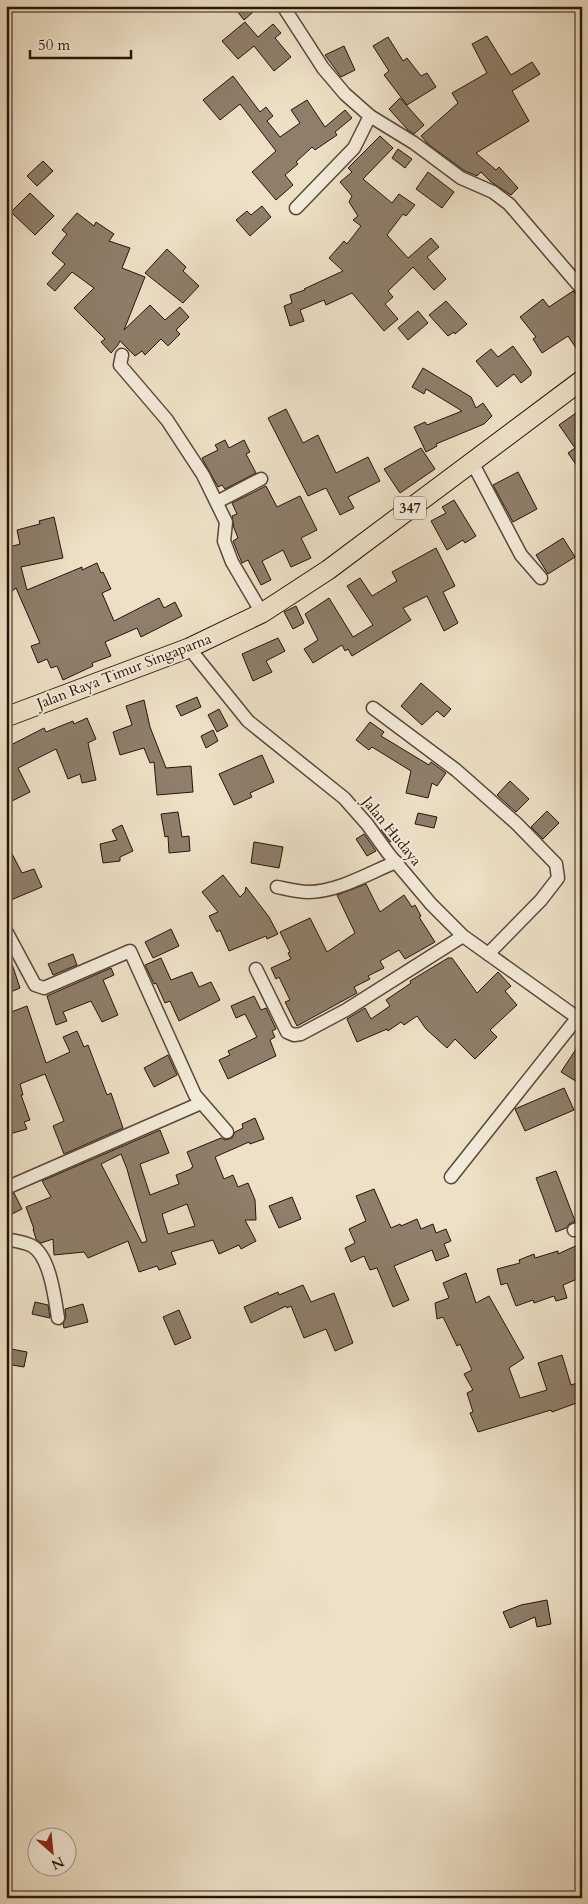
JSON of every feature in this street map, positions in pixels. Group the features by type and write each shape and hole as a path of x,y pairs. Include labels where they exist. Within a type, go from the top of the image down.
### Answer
{"main road":[{"name":"Jalan Raya Timur Singaparna","path":"6,717 195,645 262,613 328,570 582,380"}],"street":[{"path":"283,6 323,68 345,94 370,116 414,143 461,178 493,192 509,204 582,289"},
{"path":"296,208 354,148 370,116"},
{"path":"122,355 120,365 167,420 203,475 226,522 224,541 232,562 262,613"},
{"path":"472,462 521,555 541,578"},
{"path":"217,502 262,479"},
{"name":"Jalan Hudaya","path":"195,645 248,721 344,798 430,904 463,936 580,1019"},
{"path":"373,708 456,770 516,824 556,864 558,878 541,900 488,954"},
{"path":"277,887 306,892 325,890 396,862"},
{"path":"6,931 35,985 39,988 44,988 130,951 195,1095 227,1132"},
{"path":"256,969 287,1032 294,1035 301,1034 346,1010 463,936"},
{"path":"452,1177 580,1019"},
{"path":"6,1188 201,1103"},
{"path":"6,1239 34,1247 42,1256 49,1273 58,1318"}],"building":[{"path":"233,6 260,6 244,20"},
{"path":"245,22 258,37 273,24 281,33 275,38 291,57 274,71 254,46 238,59 222,41"},
{"path":"487,36 511,75 532,62 540,74 512,91 529,121 476,153 496,170 499,167 518,188 511,195 491,182 481,172 477,176 465,171 428,144 421,136 458,103 452,93 487,73 472,44"},
{"path":"388,37 403,61 407,58 421,76 427,73 436,87 407,105 384,75 389,71 373,46"},
{"path":"344,46 355,70 341,77 325,55"},
{"path":"233,76 260,112 266,107 273,116 267,121 280,137 300,123 291,110 307,100 325,127 345,110 352,118 335,132 337,135 315,150 312,147 296,162 298,164 285,175 293,185 276,200 252,172 276,151 240,104 220,120 203,100"},
{"path":"400,98 424,125 414,134 389,109"},
{"path":"380,136 393,148 363,179 392,203 399,194 415,205 406,216 403,214 387,235 408,258 431,238 439,247 427,257 446,279 434,290 413,267 388,291 393,297 385,304 398,319 384,331 352,293 326,305 324,300 300,310 304,321 290,326 284,306 292,303 290,295 305,290 343,271 329,258 344,241 347,244 361,226 353,220 358,216 349,202 352,196 340,182 352,172 348,168"},
{"path":"398,149 412,159 405,168 392,158"},
{"path":"43,161 53,171 37,186 27,176"},
{"path":"428,172 454,192 442,208 416,189"},
{"path":"30,193 54,216 35,235 11,212"},
{"path":"262,206 271,217 250,236 236,220 247,211 251,215"},
{"path":"77,213 94,226 96,222 114,234 109,241 130,248 122,268 145,277 124,330 150,305 165,320 180,307 189,317 176,330 180,334 168,346 161,339 145,355 142,351 135,356 120,341 111,353 101,342 105,339 74,308 94,288 72,272 55,291 47,284 65,264 52,253 67,234 62,230"},
{"path":"167,249 186,267 183,271 199,286 183,303 145,273"},
{"path":"573,291 582,300 582,357 568,336 542,353 533,339 536,337 520,317 543,299 549,307"},
{"path":"446,301 467,324 455,334 454,332 448,336 429,315"},
{"path":"418,311 428,323 408,340 398,328"},
{"path":"513,346 531,371 531,375 521,383 514,374 497,387 476,361 491,349 498,357"},
{"path":"423,368 471,397 476,408 483,403 492,416 484,424 436,444 437,446 426,452 414,427 425,422 427,425 462,411 426,389 424,394 412,387"},
{"path":"286,409 303,443 318,435 336,473 368,457 380,481 348,497 354,508 340,515 326,488 308,496 268,418"},
{"path":"576,413 582,422 582,473 568,453 575,448 559,425"},
{"path":"225,440 229,448 244,440 250,452 246,454 256,473 225,489 222,485 218,487 202,458 218,450 215,445"},
{"path":"421,448 435,469 400,493 384,469"},
{"path":"518,472 537,509 513,522 493,485"},
{"path":"266,486 277,507 300,496 317,530 301,538 311,558 291,567 283,550 262,561 271,580 261,585 248,560 242,563 233,541 238,538 232,516 237,514 232,503"},
{"path":"454,500 476,536 465,543 463,540 447,550 431,521 446,513 442,507"},
{"path":"54,517 63,558 21,567 27,590 82,567 82,570 97,563 111,589 102,593 114,621 159,598 164,608 175,602 182,616 141,637 137,628 105,642 111,656 92,663 93,666 63,680 57,666 51,668 47,659 38,663 31,646 40,643 16,588 6,596 6,548 20,544 17,530 40,524 39,521"},
{"path":"563,538 575,557 548,574 536,555"},
{"path":"436,548 455,586 443,592 458,623 444,631 427,596 403,608 411,620 352,656 348,649 345,651 342,645 313,663 304,649 318,640 305,614 329,598 353,637 373,625 347,586 360,578 372,596 397,581 392,572"},
{"path":"296,606 304,623 293,629 284,612"},
{"path":"278,638 285,651 266,661 272,672 253,681 242,654"},
{"path":"421,683 451,709 444,717 437,711 422,725 401,706"},
{"path":"197,697 201,707 181,716 176,706"},
{"path":"144,700 150,727 166,768 191,766 193,792 157,795 154,762 150,763 144,748 120,755 113,732 132,725 126,706"},
{"path":"219,709 228,726 217,732 208,715"},
{"path":"87,718 96,739 88,743 96,780 82,783 80,774 68,779 56,749 18,768 30,792 6,804 6,745 7,747 44,728 46,732 73,721 74,724"},
{"path":"370,722 384,732 381,736 429,765 431,762 446,773 437,786 432,783 428,798 406,793 411,771 372,747 369,750 356,740"},
{"path":"213,730 218,741 206,748 201,736"},
{"path":"262,755 274,782 250,793 252,797 234,805 219,774"},
{"path":"510,781 529,799 516,812 497,795"},
{"path":"547,811 559,823 543,839 531,827"},
{"path":"178,812 182,837 189,836 190,851 169,853 168,836 165,837 161,814"},
{"path":"418,813 437,817 434,828 415,824"},
{"path":"391,824 399,836 390,842 381,830"},
{"path":"122,825 133,851 120,857 120,861 103,863 100,844 117,840 112,830"},
{"path":"364,834 376,851 367,856 356,839"},
{"path":"6,842 22,873 34,869 42,887 6,902"},
{"path":"254,842 283,847 279,868 251,863"},
{"path":"223,875 240,897 245,892 246,887 269,917 278,934 267,939 266,936 229,951 220,930 217,932 209,916 218,912 202,892"},
{"path":"366,884 380,912 404,895 412,907 415,905 421,916 419,917 435,942 405,959 399,950 380,961 384,968 368,976 370,979 354,987 357,993 297,1026 285,1002 290,1000 279,977 276,979 271,968 291,959 288,953 290,952 280,932 310,918 327,952 355,933 337,895"},
{"path":"171,929 179,946 153,958 145,942"},
{"path":"8,952 20,988 6,994 6,953"},
{"path":"73,954 77,965 53,975 48,964"},
{"path":"161,958 171,980 192,972 199,987 211,982 220,1000 179,1021 170,1001 165,1003 145,965"},
{"path":"448,958 452,958 477,993 498,972 511,986 505,991 517,1005 490,1030 497,1037 475,1059 455,1039 447,1048 426,1029 417,1016 404,1025 401,1022 388,1031 387,1029 357,1042 347,1019 365,1008 371,1019 390,1006 386,1000 411,983 410,981"},
{"path":"111,968 114,975 103,980 118,1015 102,1022 91,1001 63,1012 67,1021 56,1025 47,996"},
{"path":"254,996 261,1010 266,1008 276,1029 272,1031 275,1037 270,1040 276,1056 228,1079 219,1060 230,1055 228,1051 257,1037 245,1014 236,1018 231,1006"},
{"path":"27,1006 46,1063 70,1052 63,1037 77,1031 84,1047 88,1045 107,1095 111,1093 123,1128 64,1154 53,1126 64,1121 45,1074 20,1084 23,1095 21,1095 30,1120 24,1122 27,1129 6,1135 6,1014"},
{"path":"582,1040 582,1085 561,1072"},
{"path":"168,1055 177,1075 154,1087 144,1068"},
{"path":"564,1088 574,1110 525,1131 515,1109"},
{"path":"255,1118 264,1139 250,1144 249,1142 215,1157 224,1179 233,1175 238,1187 248,1183 255,1200 256,1220 245,1220 256,1241 241,1249 239,1245 219,1254 213,1240 171,1252 176,1264 159,1270 157,1266 139,1272 128,1241 88,1258 84,1252 54,1255 53,1239 41,1243 36,1239 26,1207 51,1197 42,1181 160,1130 169,1153 140,1164 150,1195 179,1184 176,1175 193,1167 187,1152 221,1138 225,1140 232,1138 235,1132 243,1128 242,1124","holes":["121,1154 147,1241 142,1243 101,1164","187,1204 195,1226 168,1234 162,1214"]},
{"path":"556,1171 575,1221 566,1228 556,1232 536,1178"},
{"path":"374,1189 391,1228 417,1219 421,1229 433,1224 436,1233 446,1229 451,1241 444,1244 449,1256 436,1261 432,1250 394,1266 409,1300 393,1307 377,1268 370,1270 364,1256 351,1262 345,1248 355,1243 349,1229 366,1221 356,1196"},
{"path":"14,1193 22,1209 6,1217 6,1196"},
{"path":"292,1197 301,1219 279,1228 269,1206"},
{"path":"582,1243 582,1277 563,1285 567,1298 556,1301 554,1296 534,1303 533,1300 516,1306 507,1283 501,1285 497,1269 520,1263 519,1260 534,1254 535,1258 558,1251 558,1254"},
{"path":"466,1273 476,1303 489,1296 524,1358 509,1368 520,1398 547,1390 538,1363 562,1355 571,1385 577,1383 582,1401 552,1412 551,1410 478,1432 470,1413 473,1412 467,1393 473,1390 464,1374 472,1370 460,1344 457,1346 443,1317 437,1319 435,1303 449,1298 443,1283"},
{"path":"303,1285 311,1302 334,1293 353,1343 335,1351 326,1329 304,1338 291,1306 287,1308 286,1306 251,1323 244,1307 278,1292 279,1295"},
{"path":"35,1302 48,1305 50,1318 32,1314"},
{"path":"83,1304 88,1322 64,1328 65,1309"},
{"path":"179,1310 191,1338 175,1345 163,1317"},
{"path":"6,1348 27,1352 24,1367 6,1364"},
{"path":"547,1600 551,1624 537,1627 535,1617 510,1628 503,1612 521,1605"}]}
